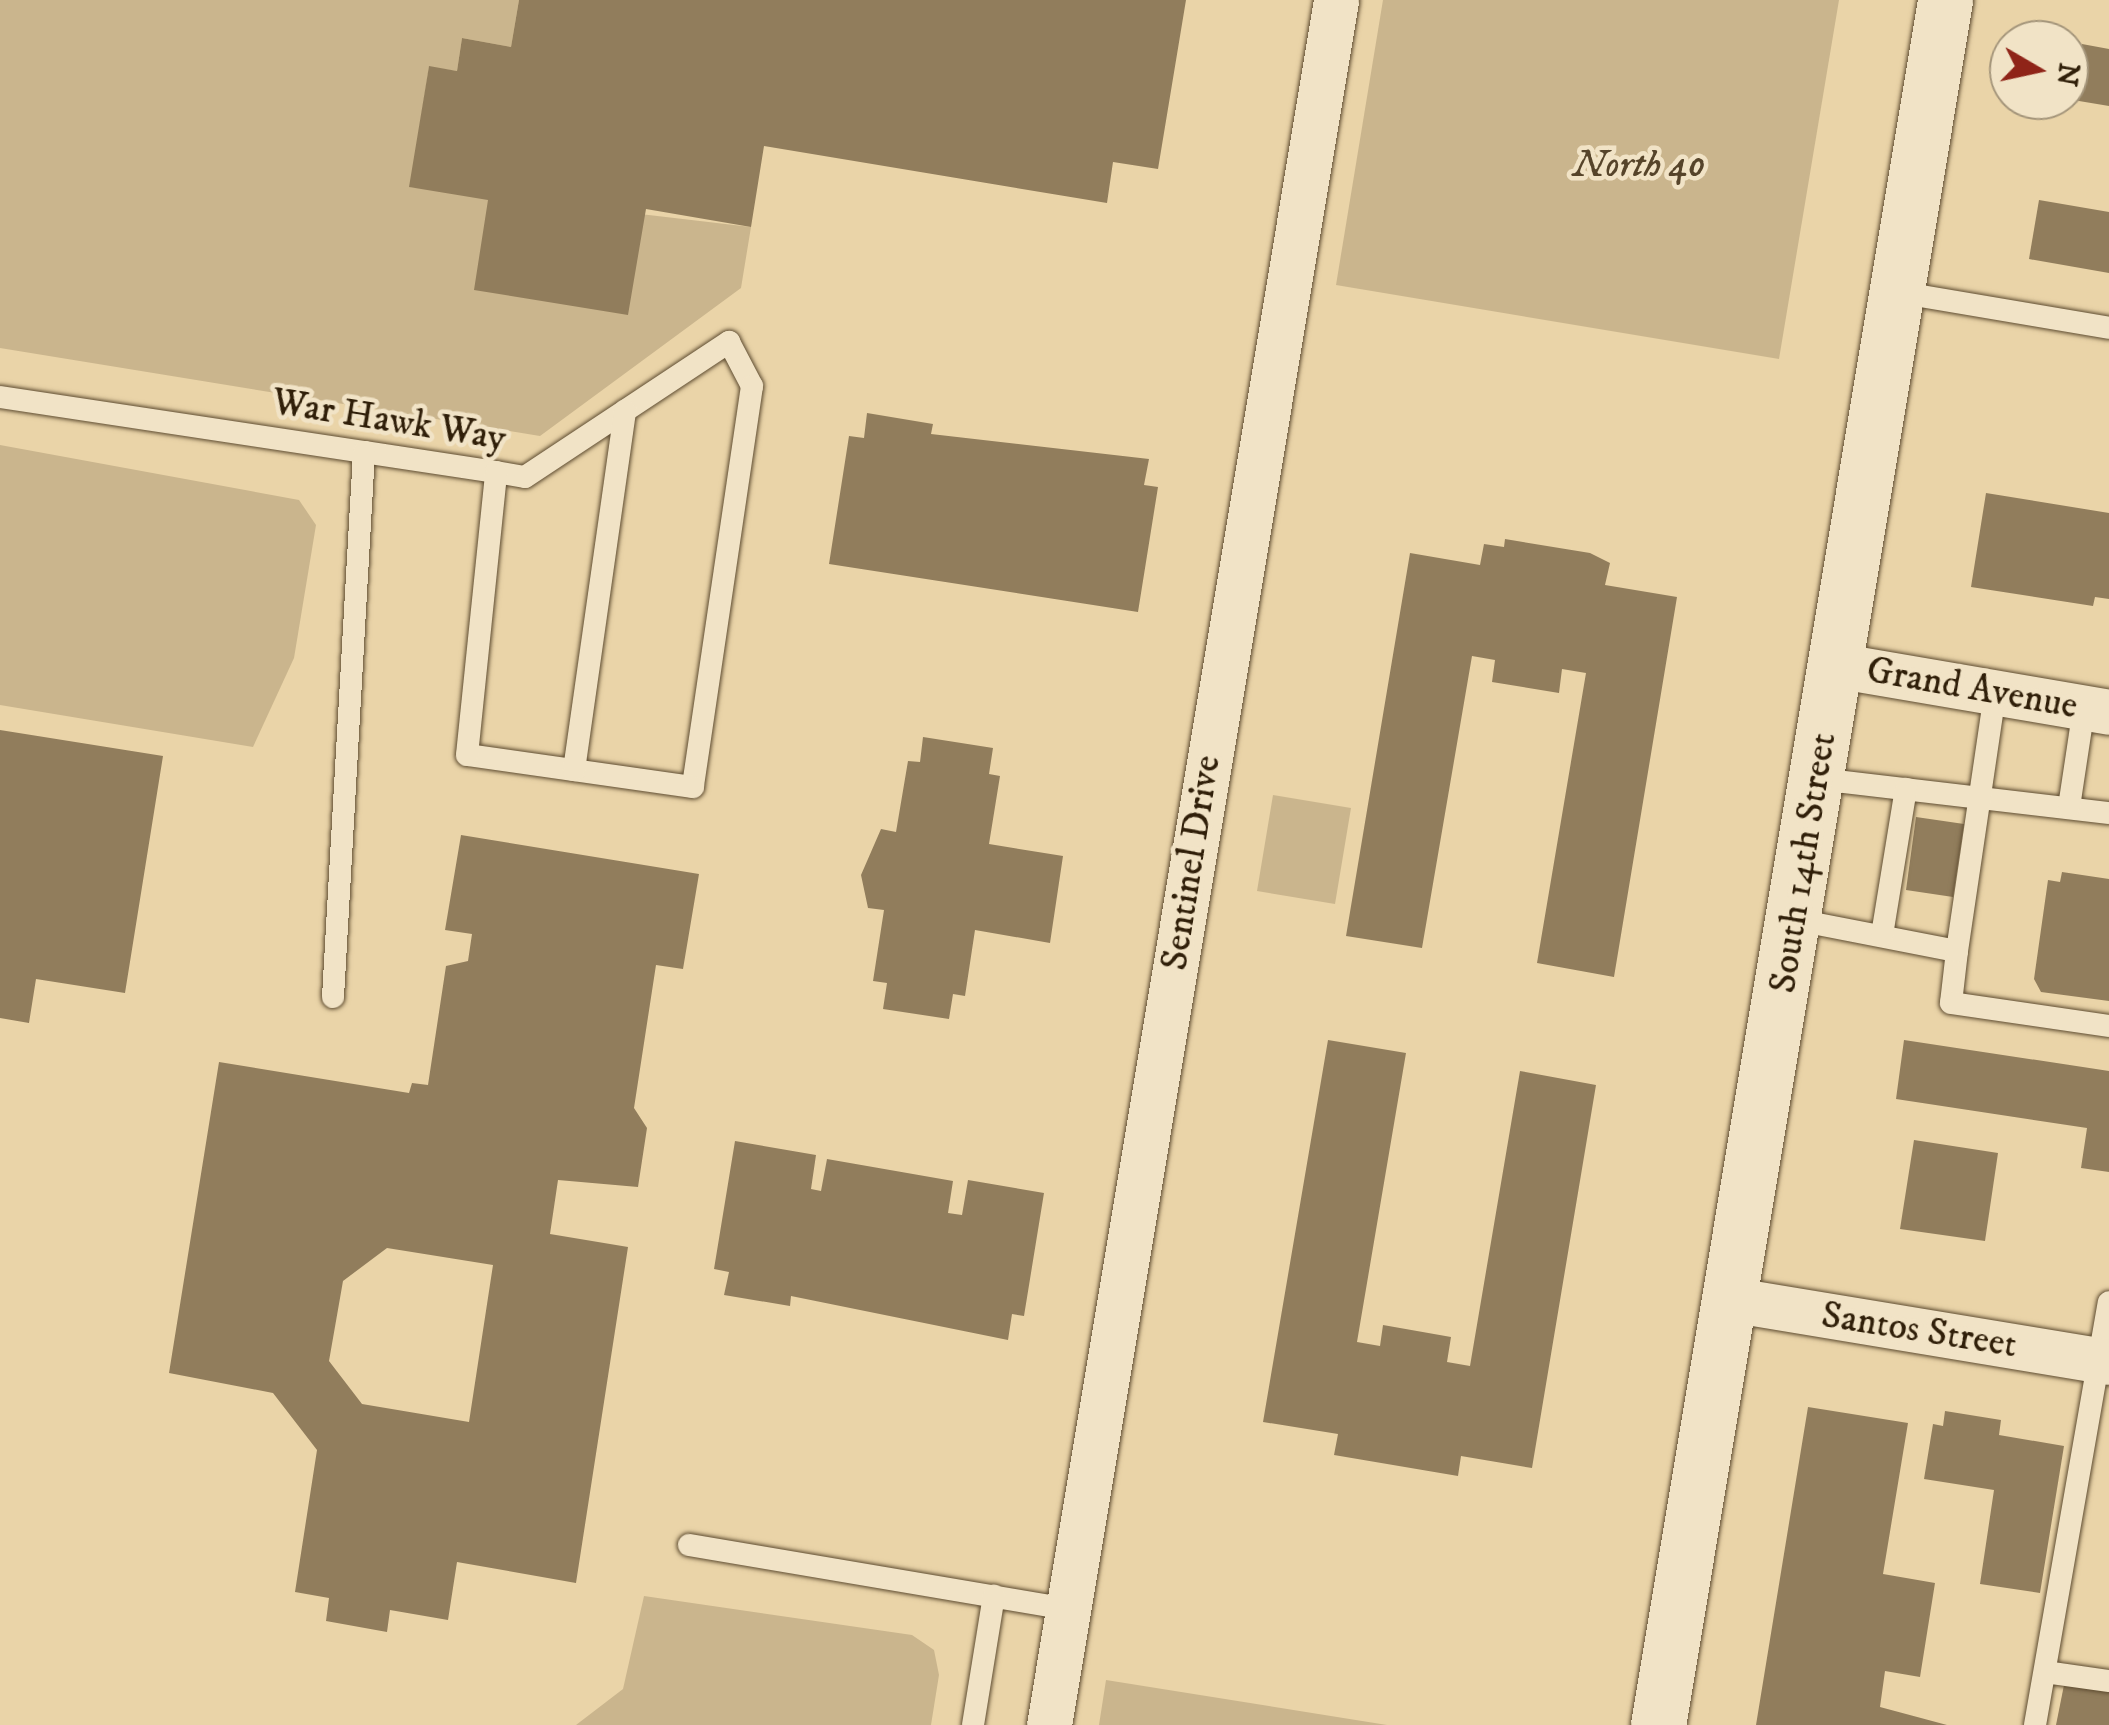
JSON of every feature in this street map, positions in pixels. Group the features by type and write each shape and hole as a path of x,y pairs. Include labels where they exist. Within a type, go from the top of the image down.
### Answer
{"main road":[{"name":"South 14th Street","path":"1658,1725 1797,920 1834,665 1945,0"}],"street":[{"name":"Sentinel Drive","path":"1049,1725 1336,0"},
{"name":"Grand Avenue","path":"1834,665 2097,710"},
{"name":"Santos Street","path":"1729,1299 2104,1361"}],"lane":[{"path":"1896,292 2109,328"},
{"name":"War Hawk Way","path":"0,396 525,477 729,342 752,386 697,779 687,788 574,770"},
{"path":"496,472 466,754 574,770 624,411"},
{"path":"333,997 364,452"},
{"path":"1996,693 1950,1003 2109,1026"},
{"path":"2068,807 2097,710"},
{"path":"1819,779 2109,812"},
{"path":"1882,935 1906,789"},
{"path":"1797,920 1958,951"},
{"path":"2035,1725 2104,1361 2109,1302"},
{"path":"689,1545 1068,1609"},
{"path":"973,1725 994,1596"},
{"path":"2044,1672 2109,1681"}],"green space":[{"path":"0,0 519,0 511,47 462,38 457,71 429,67 410,187 751,227 741,288 540,436 0,348"},
{"name":"North 40","path":"1383,0 1839,0 1779,359 1336,285"},
{"path":"0,445 299,500 316,525 294,658 253,747 0,705"},
{"path":"1273,795 1351,808 1335,904 1257,891"},
{"path":"644,1596 912,1635 934,1650 939,1675 931,1725 576,1725 623,1689"},
{"path":"1106,1680 1387,1725 1099,1725"}],"building":[{"path":"519,0 1186,0 1158,169 1113,162 1107,203 764,146 751,227 646,209 628,315 474,290 488,200 409,187 429,66 457,71 462,38 511,47"},
{"path":"2089,45 2109,49 2109,106 2089,103"},
{"path":"2039,200 2109,212 2109,273 2029,259"},
{"path":"867,413 933,424 931,434 1149,459 1144,485 1158,487 1138,612 829,564 849,436 864,438"},
{"path":"1986,493 2109,513 2109,599 2095,597 2093,606 1971,587"},
{"path":"1505,539 1590,553 1610,563 1605,585 1677,597 1614,977 1537,963 1586,673 1562,669 1559,693 1492,682 1495,660 1472,656 1422,948 1346,936 1410,553 1480,565 1484,544 1504,547"},
{"path":"0,730 163,756 125,993 36,979 29,1023 0,1018"},
{"path":"923,737 993,748 989,774 1000,776 989,844 1063,856 1050,943 975,930 965,996 953,994 949,1019 883,1009 887,983 873,981 884,910 868,908 861,875 881,829 896,832 908,761 920,762"},
{"path":"1916,817 1964,824 1953,897 1906,890"},
{"path":"461,835 699,874 683,969 656,965 634,1108 647,1128 638,1187 558,1180 550,1234 628,1247 576,1583 457,1562 448,1620 390,1610 387,1632 326,1621 329,1598 295,1592 317,1450 273,1393 169,1373 219,1062 409,1093 412,1083 428,1085 446,966 468,961 472,934 445,930","holes":["387,1248 493,1265 469,1422 362,1404 329,1361 343,1281"]},
{"path":"2062,872 2109,879 2109,1001 2041,992 2034,979 2048,880 2060,882"},
{"path":"1328,1040 1406,1053 1357,1342 1380,1346 1383,1325 1451,1337 1447,1362 1470,1366 1520,1071 1596,1085 1532,1468 1461,1456 1458,1476 1334,1455 1338,1434 1263,1422"},
{"path":"1904,1040 2109,1071 2109,1172 2081,1168 2087,1128 1896,1099"},
{"path":"1914,1140 1998,1153 1985,1241 1900,1229"},
{"path":"735,1141 816,1155 811,1189 821,1191 827,1159 953,1181 948,1213 962,1215 968,1180 1044,1193 1024,1316 1012,1314 1008,1340 791,1296 790,1306 724,1295 729,1272 714,1269"},
{"path":"1808,1407 1908,1423 1883,1574 1935,1583 1920,1677 1885,1671 1880,1707 1947,1725 1756,1725"},
{"path":"1945,1411 2001,1420 1999,1435 2064,1446 2040,1593 1980,1584 1994,1490 1924,1479 1933,1424 1943,1426"},
{"path":"2065,1680 2109,1688 2109,1725 2056,1725"}]}
